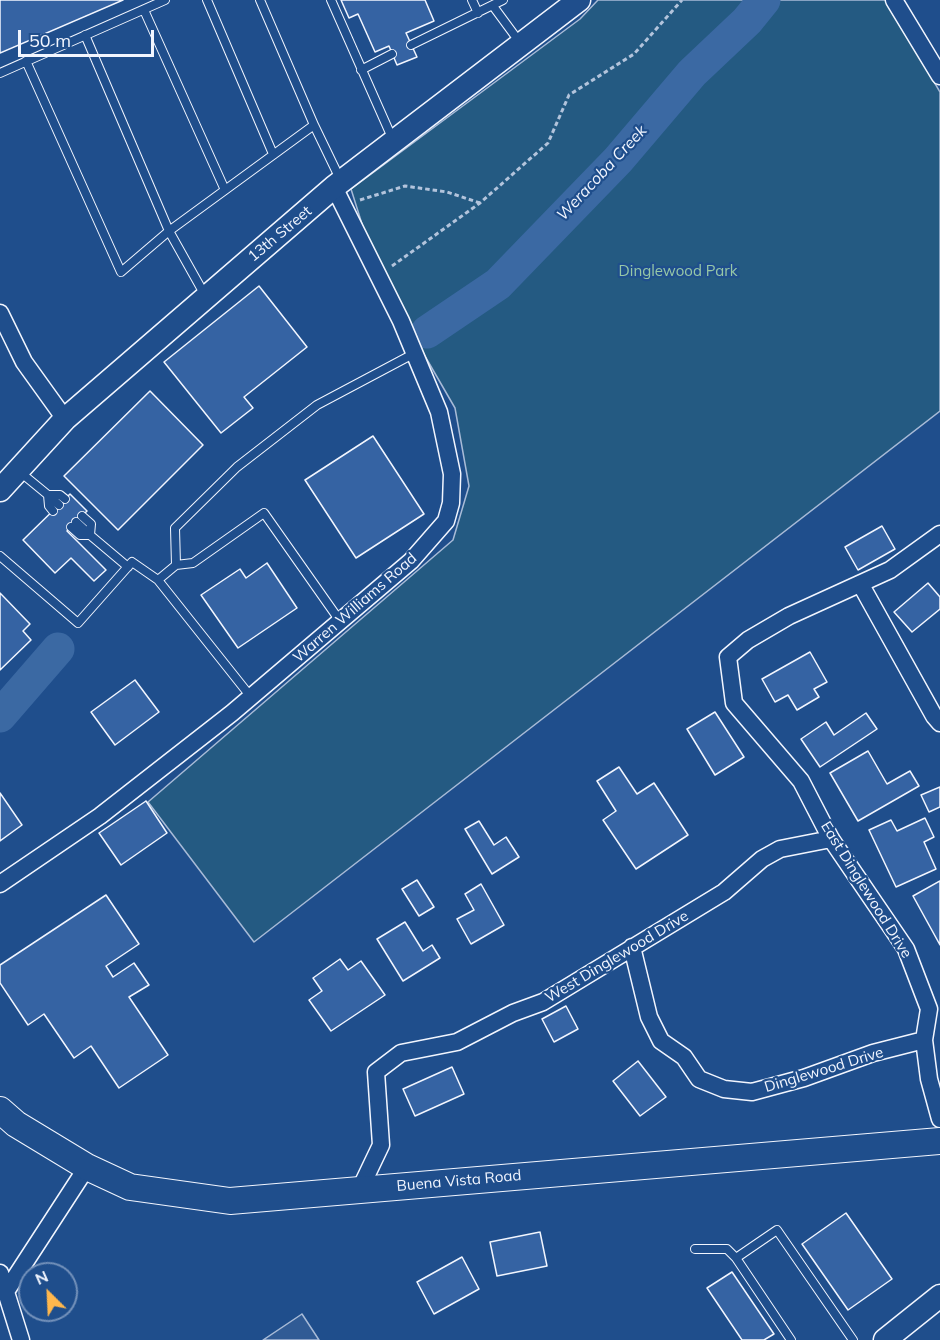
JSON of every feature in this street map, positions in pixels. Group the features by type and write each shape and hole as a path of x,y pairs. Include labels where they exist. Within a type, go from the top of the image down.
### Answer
{"main road":[{"name":"13th Street","path":"0,490 65,419 206,297 340,191 393,140 579,0"},
{"name":"Buena Vista Road","path":"0,1110 16,1124 87,1167 130,1187 230,1201 940,1141"},
{"path":"885,1340 939,1300"}],"street":[{"path":"894,0 940,76"},
{"name":"Warren Williams Road","path":"0,884 100,816 251,697 411,561 446,521 451,503 452,474 439,412 415,353 340,191"},
{"path":"0,313 24,362 65,419"},
{"name":"East Dinglewood Drive","path":"940,534 890,570 789,616 748,640 728,657 734,703 801,781 831,839 906,949 929,1009 924,1040 928,1079 940,1119"},
{"path":"861,585 933,716 940,723"},
{"name":"West Dinglewood Drive","path":"360,1189 381,1145 376,1072 401,1053 457,1042 513,1013 543,1002 724,892 762,860 780,849 831,839"},
{"name":"Dinglewood Drive","path":"632,947 649,1017 661,1041 684,1057 699,1079 724,1089 752,1092 804,1078 873,1053 924,1040"},
{"path":"7,1290 87,1167"},
{"path":"0,1273 21,1340"}],"lane":[{"path":"0,73 165,0"},
{"path":"207,0 273,154"},
{"path":"261,0 340,191"},
{"path":"331,0 393,140"},
{"path":"472,0 478,14"},
{"path":"411,45 503,0"},
{"path":"493,6 520,44"},
{"path":"144,9 225,190"},
{"path":"85,35 170,231 206,297"},
{"path":"361,70 392,54"},
{"path":"26,61 121,272 170,231 314,125"},
{"path":"176,565 175,528 237,467 317,405 415,353"},
{"path":"18,470 48,495 60,495 59,505 49,506 48,495"},
{"path":"158,580 176,565 193,563 264,513 340,621"},
{"path":"90,535 90,525 77,522 80,535 90,535 128,567"},
{"path":"0,556 78,623 132,562 158,580 251,697"},
{"path":"736,1258 777,1230 853,1340"},
{"path":"695,1249 727,1249 736,1258 791,1340"}],"path":[{"path":"378,275 480,202 548,143 569,94 634,54 682,0"},
{"path":"340,191 405,186 447,192 480,202"}],"green space":[{"name":"Dinglewood Park","path":"598,0 886,0 940,92 940,411 254,942 148,802 453,540 469,486 455,408 378,275 351,189 580,19"}],"shaded area":[{"path":"302,1314 319,1340 263,1340"}],"building":[{"path":"0,0 123,0 0,53"},
{"path":"341,0 425,0 434,21 406,33 417,57 397,65 389,46 375,52 358,14 349,18"},
{"path":"259,286 307,347 244,397 253,408 221,433 164,362"},
{"path":"150,391 203,445 118,530 64,476"},
{"path":"373,436 424,514 356,558 305,480"},
{"path":"70,494 87,511 67,531 106,570 94,581 71,558 55,573 23,540"},
{"path":"882,526 895,549 858,570 845,547"},
{"path":"267,563 297,608 238,648 201,595 240,569 246,578"},
{"path":"928,583 940,597 940,609 912,632 894,612"},
{"path":"0,593 30,624 23,631 31,640 0,670"},
{"path":"810,652 827,682 814,689 819,697 797,710 788,695 775,702 762,679"},
{"path":"135,680 159,712 115,745 91,712"},
{"path":"715,712 744,757 715,775 687,729"},
{"path":"866,713 877,729 820,767 801,739 826,722 834,735"},
{"path":"868,751 887,784 910,771 919,786 858,821 830,773"},
{"path":"619,767 637,794 654,783 688,835 636,869 603,820 616,811 597,781"},
{"path":"940,787 940,807 929,812 921,795"},
{"path":"0,793 22,825 0,841"},
{"path":"146,801 167,833 121,865 99,833"},
{"path":"925,818 934,837 924,842 936,869 896,887 869,830 891,820 897,831"},
{"path":"479,821 494,845 506,837 519,857 492,874 465,829"},
{"path":"417,880 434,907 419,916 402,889"},
{"path":"940,881 940,945 913,896"},
{"path":"481,884 504,925 471,944 457,919 474,910 465,894"},
{"path":"106,895 139,944 106,966 113,977 134,963 149,985 129,997 168,1055 119,1088 91,1046 74,1058 44,1014 28,1025 0,983 0,965"},
{"path":"405,922 423,951 432,945 440,958 403,981 377,939"},
{"path":"340,959 348,970 361,961 385,995 331,1031 309,1000 322,991 313,978"},
{"path":"566,1006 578,1029 554,1042 542,1019"},
{"path":"638,1061 666,1097 640,1116 613,1081"},
{"path":"452,1067 464,1094 415,1116 403,1089"},
{"path":"846,1213 892,1279 848,1310 802,1244"},
{"path":"540,1232 547,1266 497,1276 490,1242"},
{"path":"462,1257 479,1289 434,1314 417,1282"},
{"path":"732,1272 774,1334 764,1340 742,1340 707,1288"}],"waterway":[{"name":"Weracoba Creek","path":"427,332 498,284 618,160 692,73 747,21 764,0"},
{"name":"Weracoba Creek","path":"0,716 58,649"}]}
